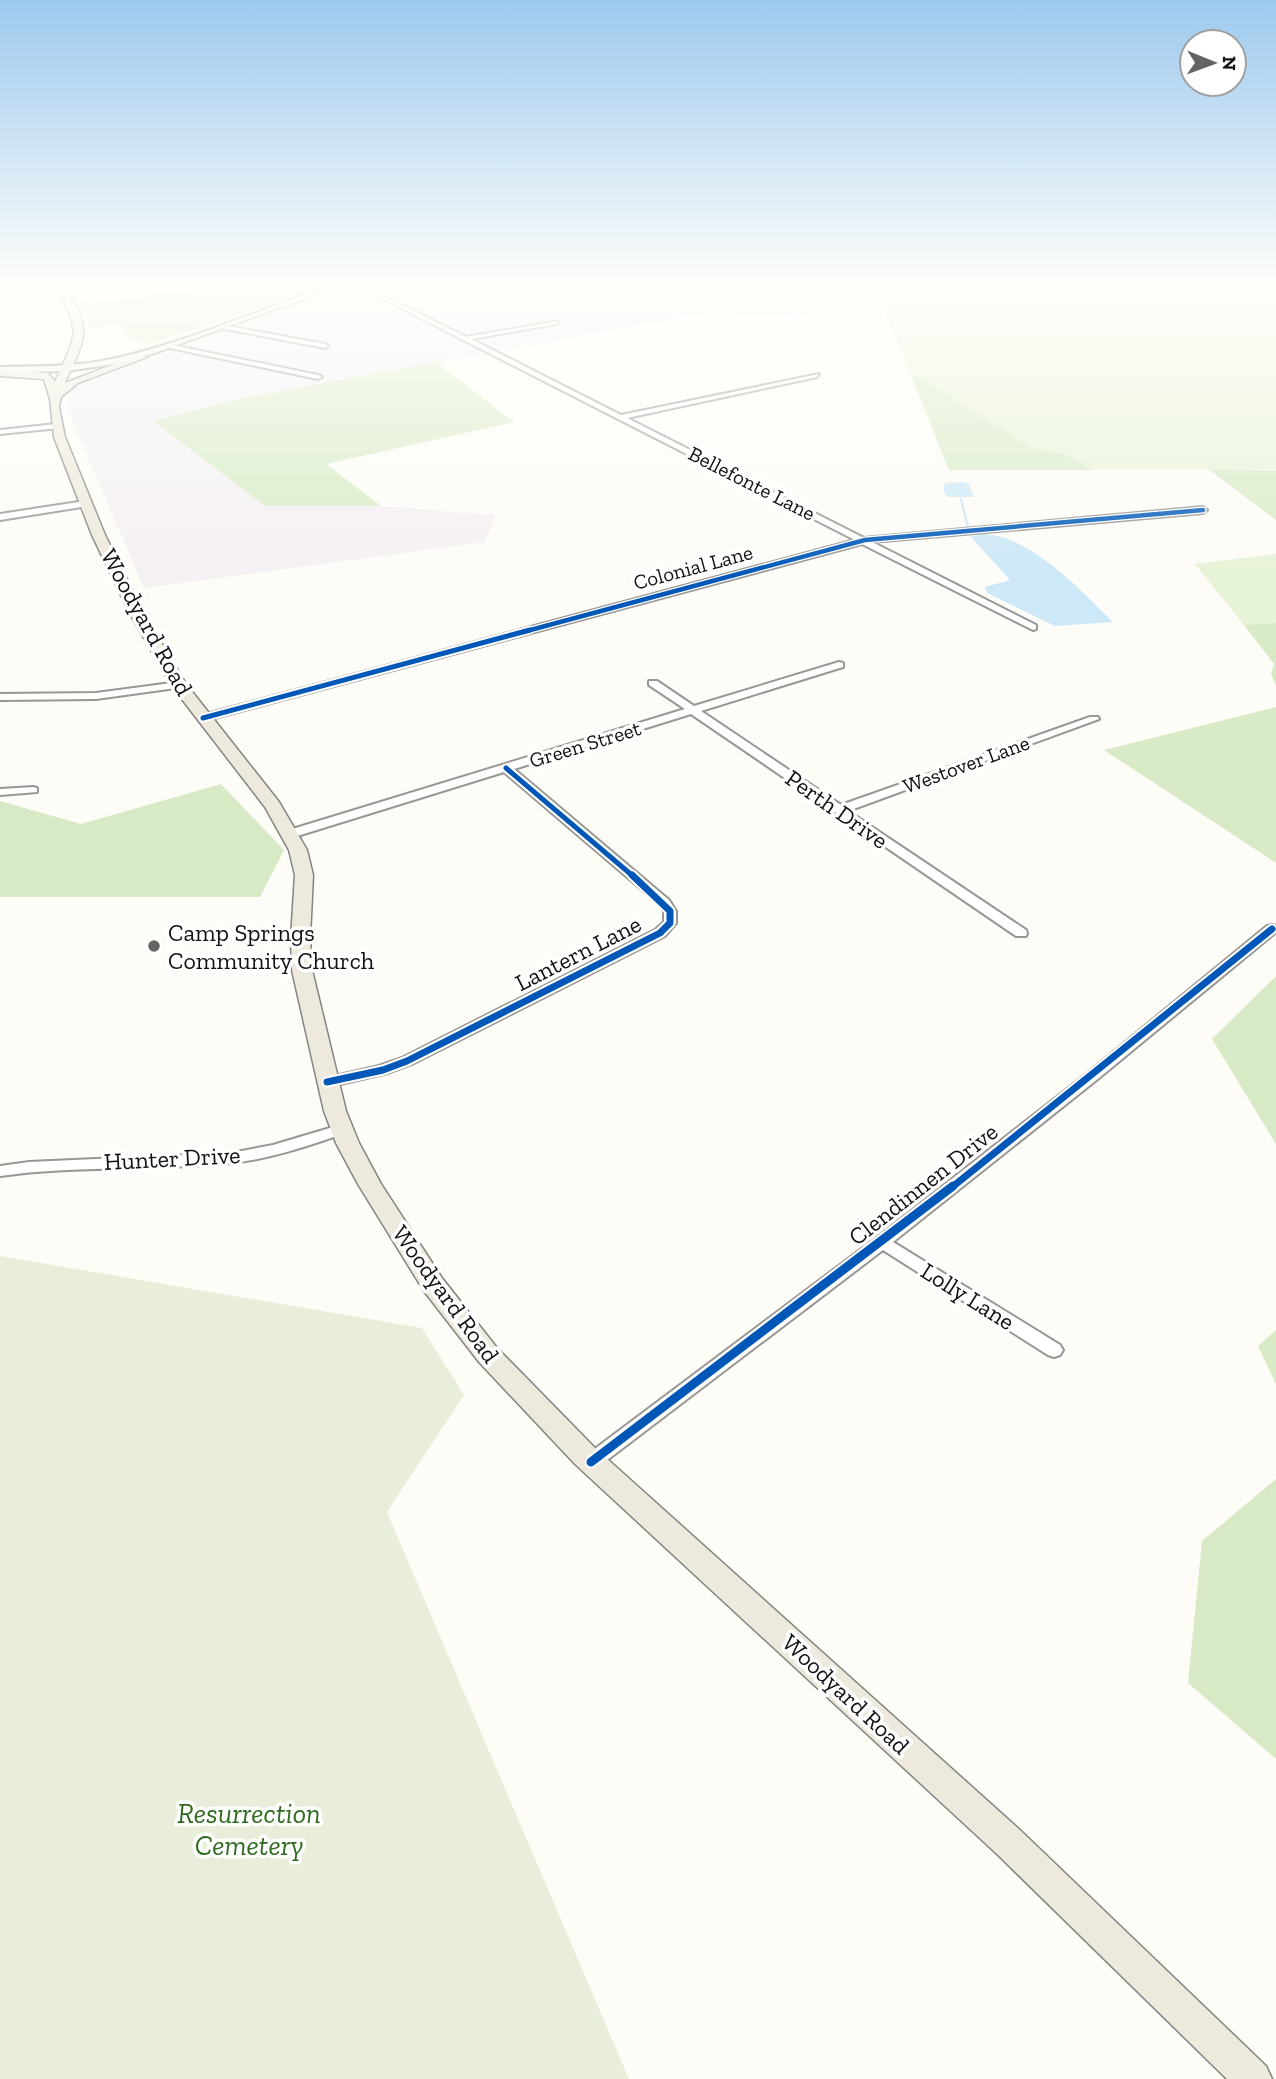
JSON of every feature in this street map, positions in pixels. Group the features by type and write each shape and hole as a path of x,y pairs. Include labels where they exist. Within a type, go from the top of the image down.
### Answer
{"main road":[{"path":"50,382 54,397 74,382"},
{"name":"Woodyard Road","path":"61,382 54,397 56,426 85,504 113,564 179,685 239,760 290,834 304,871 301,962 327,1082 341,1130 388,1214 462,1321 489,1356 592,1462 1099,1926 1253,2079"}],"street":[{"name":"Bellefonte Lane","path":"551,382 1033,627"},
{"path":"621,417 784,382"},
{"path":"0,432 56,426"},
{"path":"0,517 85,504"},
{"name":"Colonial Lane","path":"204,718 865,540 1203,510"},
{"name":"Green Street","path":"290,834 839,665"},
{"name":"Perth Drive","path":"653,683 1021,933"},
{"path":"0,696 84,696 179,685"},
{"name":"Westover Lane","path":"839,810 1094,719"},
{"name":"Lantern Lane","path":"327,1082 383,1070 407,1061 660,933 670,923 671,916 665,903 506,768"},
{"path":"0,792 33,790"},
{"name":"Clendinnen Drive","path":"592,1462 882,1242 1094,1076 1272,929"},
{"name":"Hunter Drive","path":"0,1171 45,1164 233,1157 286,1148 341,1130"},
{"name":"Lolly Lane","path":"882,1242 1054,1350"}],"shaded area":[{"path":"86,382 331,382 244,398 153,421 265,506 381,506 495,515 485,542 144,588 68,412 70,388"}],"green space":[{"path":"329,382 462,382 514,422 326,464 381,506 265,506 153,421 244,398"},
{"path":"913,382 1276,382 1276,469 949,470"},
{"path":"914,382 929,382 1034,450 1064,454 1093,470 949,470"},
{"path":"1208,469 1276,470 1276,520"},
{"path":"1276,554 1276,623 1244,625 1195,564"},
{"path":"1276,623 1276,686 1271,674 1274,664 1244,625"},
{"path":"1276,707 1276,863 1104,750"},
{"path":"221,784 284,850 260,897 0,897 0,801 81,824"},
{"path":"1276,976 1276,1144 1212,1039"},
{"name":"Resurrection Cemetery","path":"0,1256 422,1328 464,1395 387,1512 629,2079 0,2079"},
{"path":"1276,1330 1276,1384 1258,1346"},
{"path":"1276,1479 1276,1759 1188,1683 1202,1541"}],"water":[{"path":"945,483 969,484 974,497 947,497 943,490"},
{"path":"980,534 998,536 1035,553 1069,580 1113,622 1055,626 987,593 985,587 1010,580 971,537"}],"waterway":[{"path":"961,499 968,527"}],"cycle path":[{"path":"203,718 865,540 1203,510"},
{"path":"327,1082 383,1070 407,1061 660,933 670,923 670,911 665,903 506,768"},
{"path":"591,1462 882,1242 1094,1075 1272,929"}],"place":[{"name":"Camp Springs Community Church","path":"154,946"}]}
